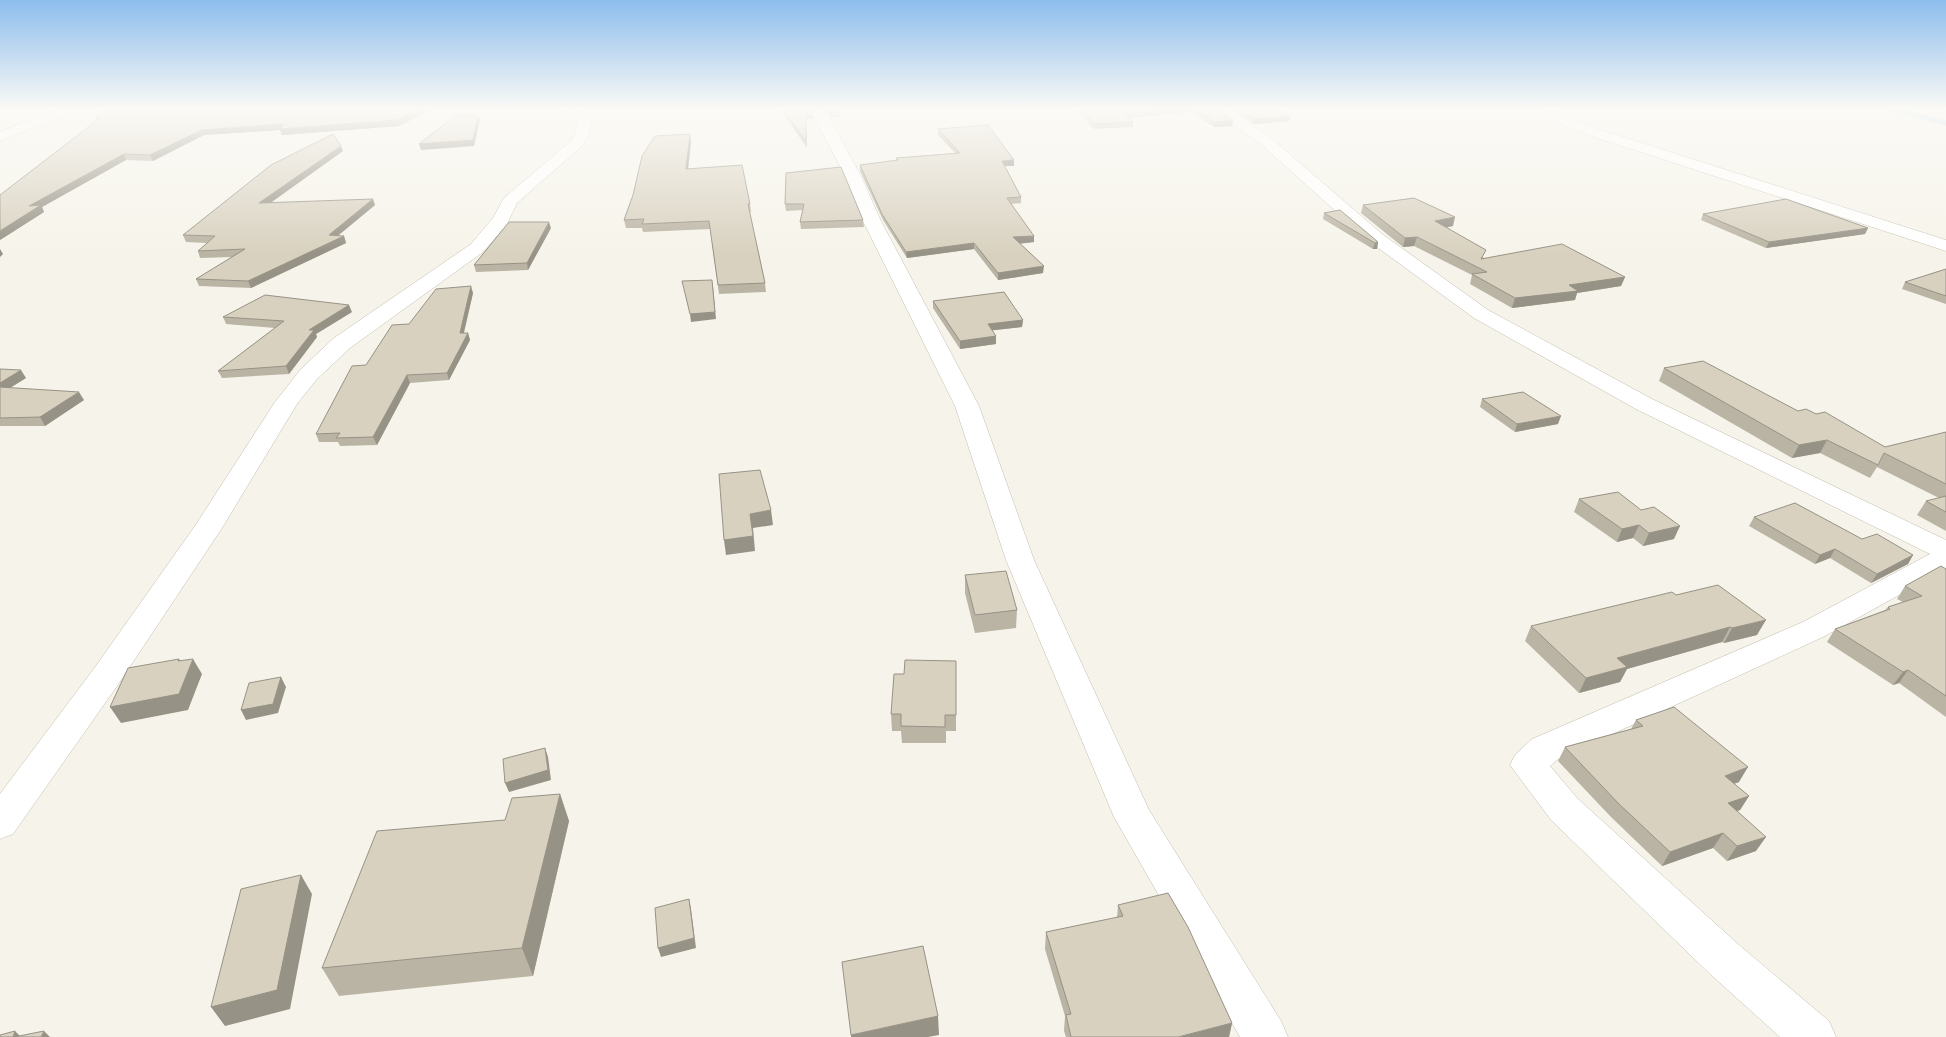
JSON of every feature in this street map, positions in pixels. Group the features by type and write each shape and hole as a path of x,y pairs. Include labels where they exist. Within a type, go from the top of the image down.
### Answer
{"street":[{"path":"0,822 111,670 208,528 258,447 304,381 342,343 477,248 501,220 510,201 560,157"},
{"path":"843,157 872,221 967,406 1020,560 1133,817 1265,1037"},
{"path":"1284,157 1376,238 1481,314 1644,404 1946,551"},
{"path":"1672,157 1946,246"},
{"path":"1813,1037 1724,959 1564,809 1528,764 1545,749 1814,629 1946,557"}],"building":[{"path":"49,157 118,157 29,206 41,205 0,231 0,195"},
{"path":"286,157 325,157 259,203 373,199 329,235 344,236 248,281 196,279 245,249 198,251 215,236 183,235 271,165"},
{"path":"642,157 687,157 686,169 742,165 750,204 748,204 765,283 718,285 709,221 642,224 644,219 624,220 633,195"},
{"path":"1012,157 1014,160 1002,161 1021,197 1007,198 1034,236 1013,237 1044,266 998,273 974,243 906,252 882,214 860,165 898,160 896,158"},
{"path":"841,167 863,220 800,222 804,204 785,204 786,173"},
{"path":"1414,198 1455,217 1435,221 1486,250 1481,259 1562,244 1625,277 1569,285 1578,291 1515,298 1472,274 1487,272 1417,237 1405,238 1363,205"},
{"path":"1786,199 1868,228 1769,242 1703,214"},
{"path":"1340,210 1378,242 1375,243 1324,213"},
{"path":"509,222 549,222 527,263 474,265"},
{"path":"1946,269 1946,296 1905,282"},
{"path":"712,280 715,312 690,314 682,281"},
{"path":"471,286 460,333 468,333 447,373 407,375 373,437 336,438 340,433 316,434 352,366 366,365 392,325 409,324 436,289"},
{"path":"1004,292 1023,320 988,324 996,336 960,341 933,301"},
{"path":"265,295 349,305 309,330 314,330 286,366 218,371 284,321 223,317"},
{"path":"1703,361 1798,411 1806,409 1816,414 1825,412 1885,447 1946,432 1946,484 1884,453 1878,465 1827,440 1799,445 1664,368"},
{"path":"0,369 21,370 0,383"},
{"path":"0,387 79,392 40,417 0,418"},
{"path":"1523,392 1561,416 1517,424 1482,399"},
{"path":"760,470 771,510 750,514 753,536 724,540 719,474"},
{"path":"1618,492 1641,510 1654,507 1680,526 1649,533 1639,525 1622,529 1579,499"},
{"path":"1946,496 1946,512 1926,501"},
{"path":"1795,503 1862,539 1877,534 1913,555 1877,574 1835,549 1820,555 1754,517"},
{"path":"1941,566 1946,569 1946,696 1908,670 1903,672 1835,629 1890,609 1888,607 1922,596 1905,586"},
{"path":"1006,571 1017,610 975,615 965,575"},
{"path":"1718,585 1766,620 1730,627 1617,658 1627,667 1586,678 1531,626 1672,592 1676,595"},
{"path":"179,659 178,661 193,659 179,694 110,707 128,668"},
{"path":"905,660 956,661 956,715 945,715 945,727 901,726 901,714 891,714 894,674 904,674"},
{"path":"281,677 273,704 241,710 249,683"},
{"path":"1674,707 1748,767 1725,776 1749,796 1728,803 1766,837 1737,846 1723,833 1670,852 1618,803 1565,747 1643,726 1636,720"},
{"path":"545,748 548,770 505,783 503,759"},
{"path":"560,794 522,948 322,968 377,831 505,820 512,798"},
{"path":"301,875 277,990 211,1007 241,889"},
{"path":"1168,893 1188,927 1232,1023 1178,1037 1071,1037 1066,1015 1071,1014 1046,932 1123,916 1118,905"},
{"path":"689,899 694,938 658,948 655,908"},
{"path":"923,946 938,1016 851,1035 842,962"},
{"path":"15,1031 13,1037 0,1037 0,1035"},
{"path":"44,1031 41,1037 14,1037"}]}
